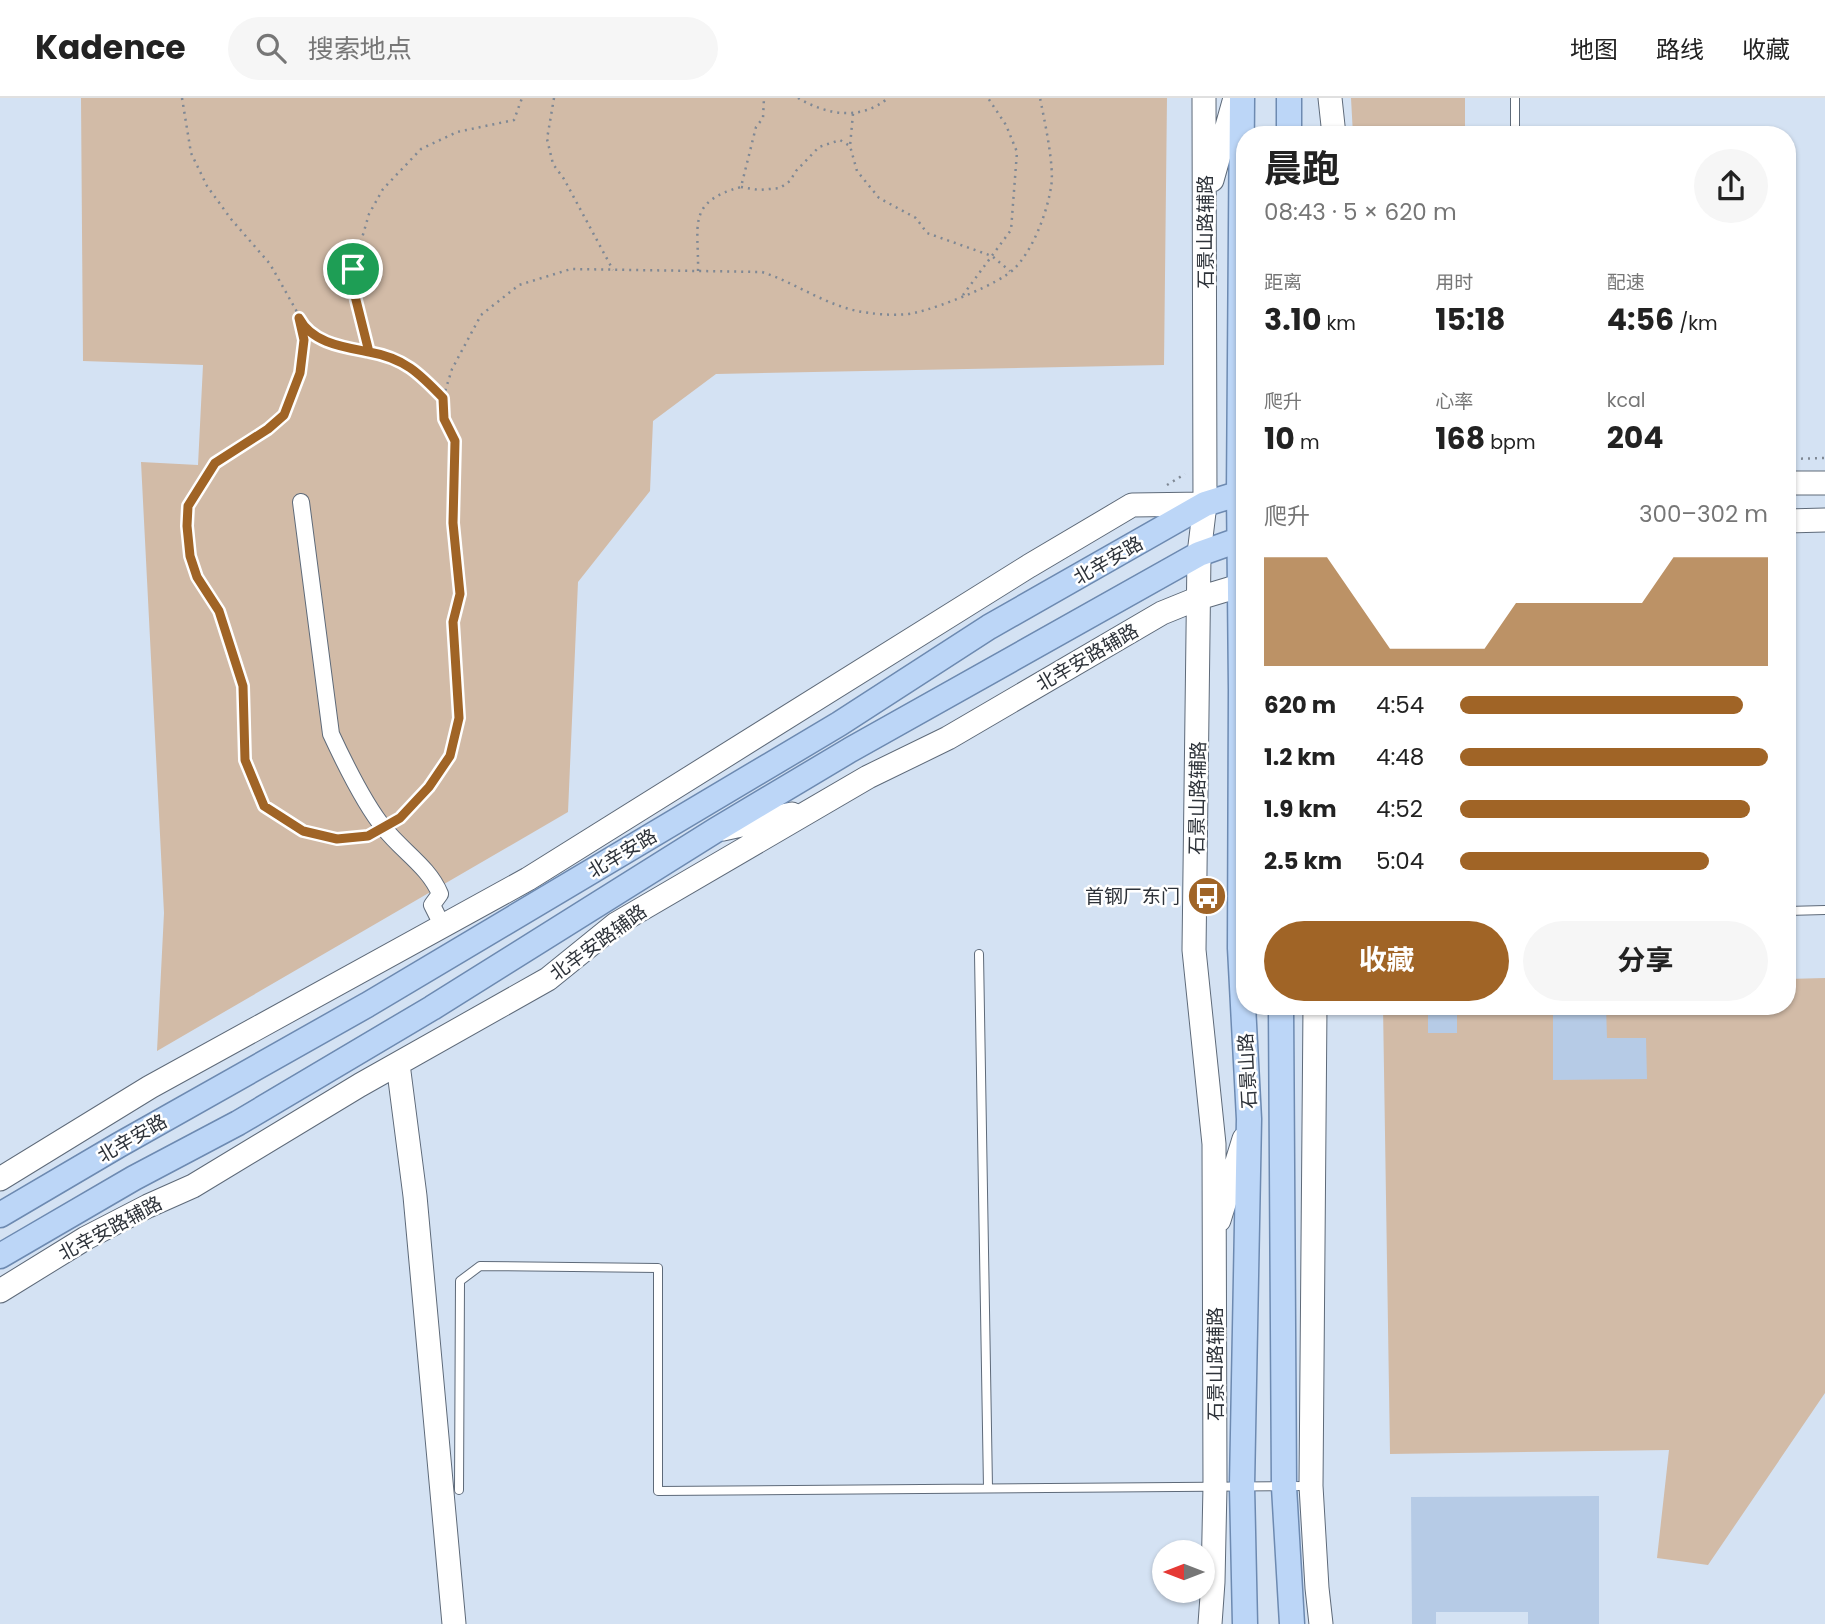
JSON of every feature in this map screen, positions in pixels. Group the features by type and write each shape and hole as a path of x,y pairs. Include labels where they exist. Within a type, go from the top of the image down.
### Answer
{"main road":[{"name":"石景山路","path":"1242,98 1242,126"},
{"path":"1289,98 1289,126"},
{"name":"北辛安路","path":"0,1215 367,1005 839,724 989,627 1205,505 1236,494"},
{"name":"北辛安路","path":"0,1256 134,1178 238,1123 432,1008 716,830 850,750 1199,554 1236,540"},
{"name":"石景山路","path":"1243,1619 1242,1486 1249,1119 1244,1015"},
{"name":"石景山路","path":"1280,1015 1284,1487 1292,1624"}],"street":[{"name":"石景山路辅路","path":"1204,98 1205,505 1199,554 1194,950 1214,1144 1215,1486 1213,1582 1209,1624"},
{"path":"1205,204 1235,98"},
{"path":"1330,98 1333,126"},
{"path":"1796,483 1825,483"},
{"path":"301,502 331,734 383,828 435,881 440,894 432,905 442,925"},
{"path":"0,1179 150,1087 528,879 1029,566 1132,505 1205,505"},
{"path":"1796,521 1825,520"},
{"name":"北辛安路辅路","path":"0,1291 86,1238 193,1186 398,1064 548,979 616,924 868,777 948,738 1162,613 1236,587"},
{"path":"716,830 813,810"},
{"path":"528,879 586,874"},
{"path":"1315,1015 1311,1486 1321,1624"},
{"path":"398,1064 415,1196 454,1624"},
{"path":"1214,1235 1229,1195 1249,1119"},
{"path":"0,1266 86,1238"}],"lane":[{"path":"1515,98 1515,126"},
{"path":"1796,911 1825,911"},
{"path":"979,954 988,1488"},
{"path":"459,1490 460,1280 480,1266 658,1268 658,1491 1311,1486"}],"path":[{"path":"182,98 191,153 207,186 231,219 271,264 306,331 337,346 390,356 418,372 443,398"},
{"path":"353,269 369,214 383,189 421,149 457,132 514,120 522,98"},
{"path":"554,98 547,139 554,164 613,270"},
{"path":"741,187 756,127 763,118 764,98"},
{"path":"798,98 828,110 853,114 878,107 888,98"},
{"path":"962,296 1011,230 1017,152 1006,125 988,98"},
{"path":"299,318 304,340 300,373 284,415 268,429 215,463 188,506 190,556 197,577 219,611 243,686 245,760 264,806 303,831 337,839 368,836 400,818 429,787 450,756 459,718 453,622 460,594 453,523 455,441 444,419 443,398 452,369 481,315 519,285 571,269 762,272 784,279 825,302 869,313 915,313 962,296 1014,269 1038,232 1052,185 1040,98"},
{"path":"853,114 850,146 857,171 878,198 916,218 927,233 992,256 1010,271"},
{"path":"698,271 696,226 704,206 725,191 741,187 759,190 780,188 790,181 819,147 840,140 850,146"},
{"path":"353,269 362,273 365,282 363,287 354,292 344,289 341,279 347,270 353,269"},
{"path":"354,292 369,352"},
{"path":"1796,459 1825,458"}],"shaded area":[{"path":"81,98 1167,98 1164,365 716,374 653,421 650,491 578,582 568,812 157,1051 164,913 141,462 198,465 203,365 83,361"},
{"path":"1351,98 1465,98 1465,126 1353,126"},
{"path":"1825,978 1825,1393 1708,1565 1657,1558 1669,1450 1390,1454 1383,1015 1796,1015 1796,979"}],"building":[{"path":"1428,1015 1457,1015 1457,1033 1428,1033"},
{"path":"1553,1015 1606,1015 1607,1038 1646,1038 1647,1079 1553,1080"},
{"path":"1599,1496 1599,1624 1528,1624 1528,1612 1436,1612 1436,1624 1412,1624 1411,1497"}],"place":[{"name":"首钢厂东门","path":"1207,896"}],"route":[{"path":"353,269 343,274 341,285 348,292 354,292 369,352 337,346 306,331 299,318 304,340 300,373 284,415 268,429 215,463 188,506 187,526 190,556 197,577 219,611 243,686 245,760 264,806 303,831 337,839 368,836 400,818 429,787 450,756 459,718 453,622 460,594 453,523 455,441 444,419 443,398 418,372 390,356 369,352 354,292 359,291 365,282 362,273 353,269"}]}
